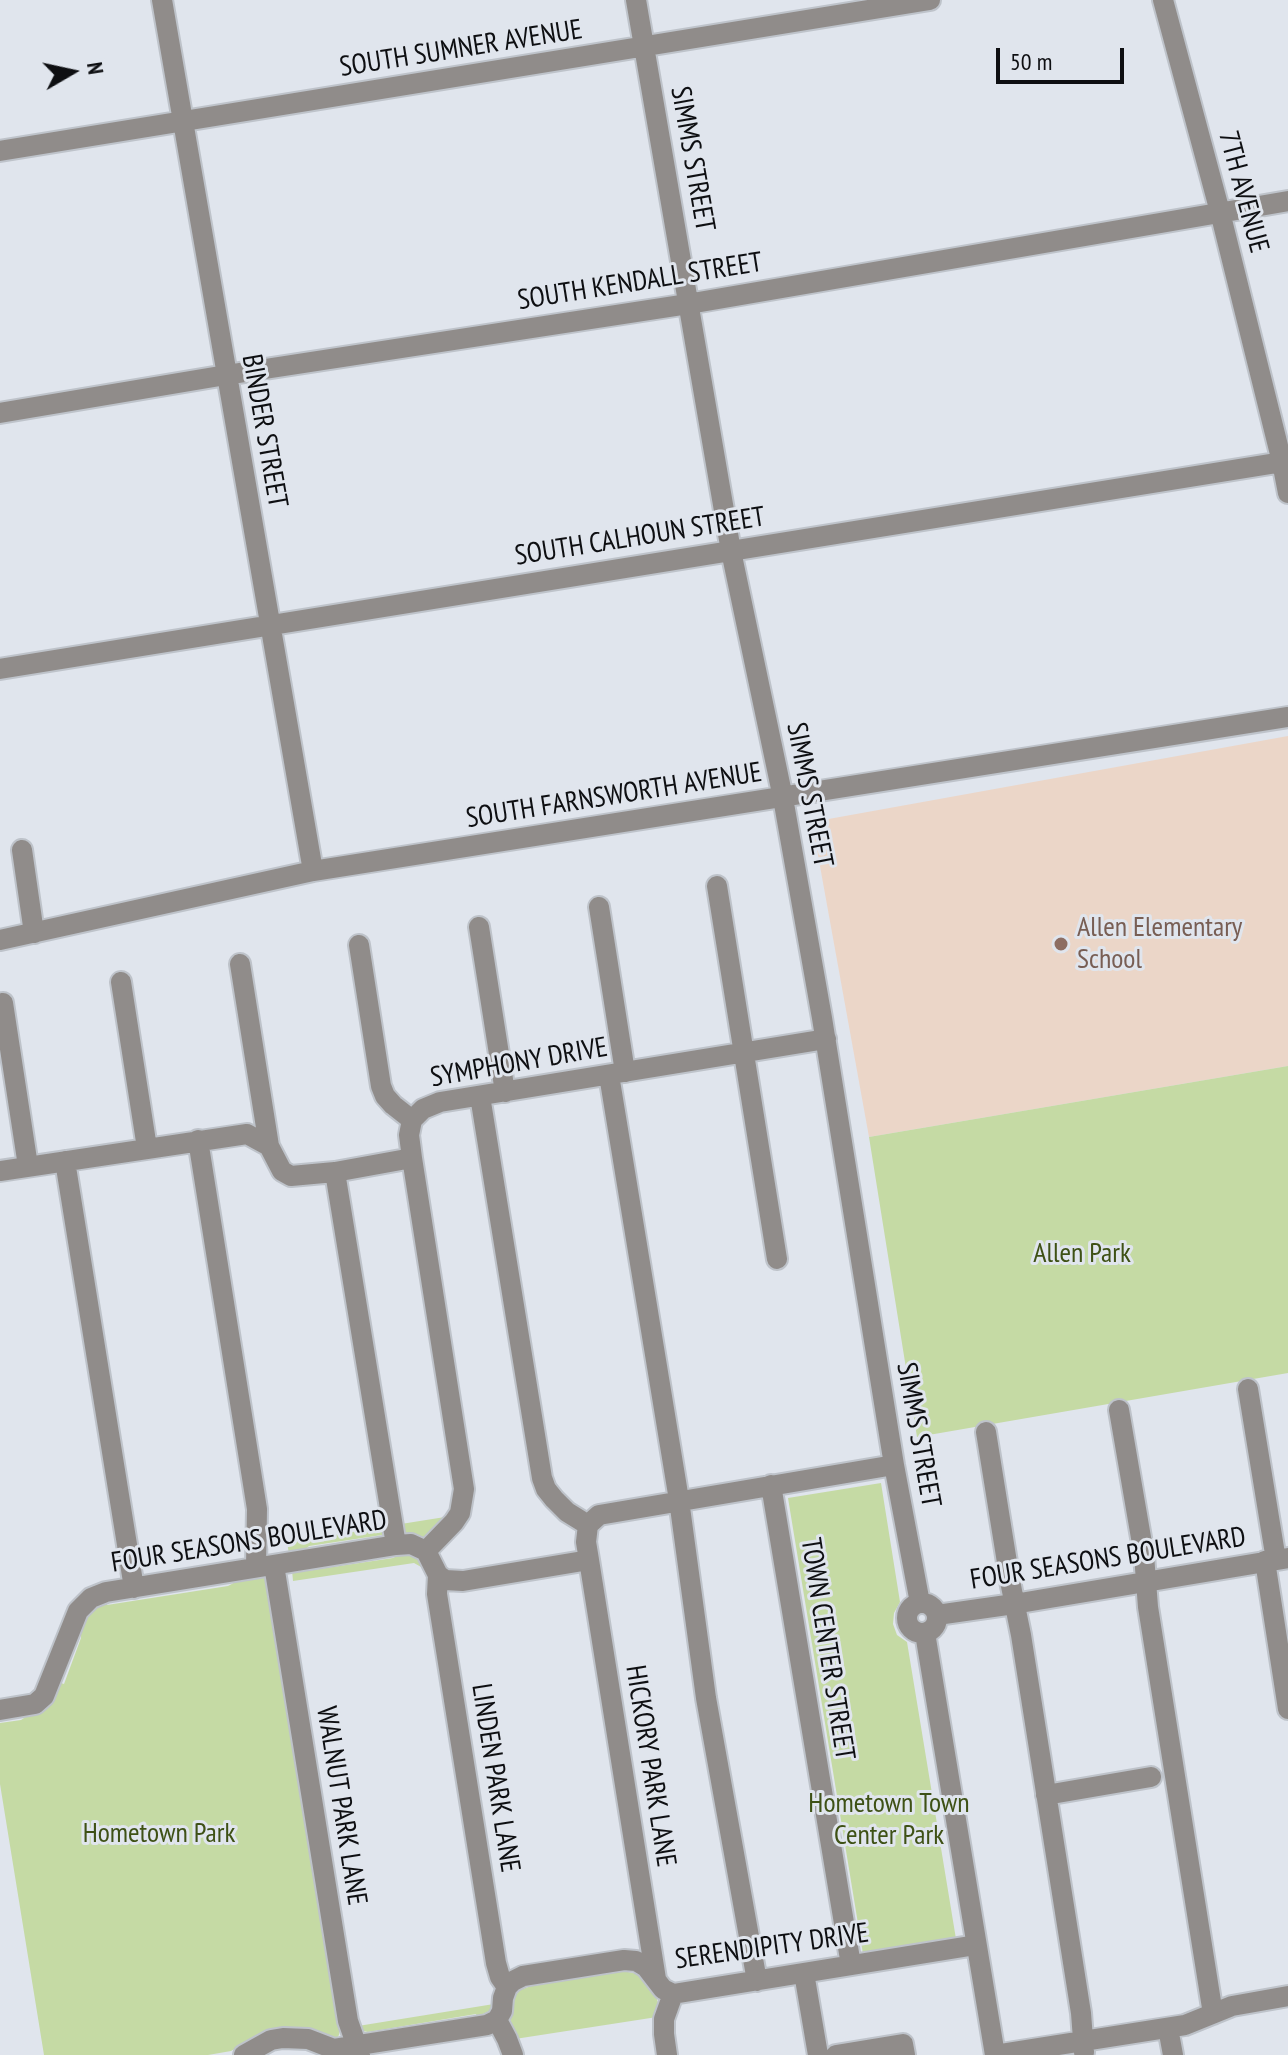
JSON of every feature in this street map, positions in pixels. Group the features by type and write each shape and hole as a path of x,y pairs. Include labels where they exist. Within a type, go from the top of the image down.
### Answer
{"street":[{"name":"BINDER STREET","path":"162,0 313,871"},
{"name":"SIMMS STREET","path":"636,0 731,551 783,798 826,1039 894,1465 920,1603 908,1611 907,1622 913,1630 925,1633 995,2055"},
{"name":"SOUTH SUMNER AVENUE","path":"0,151 930,0"},
{"name":"7TH AVENUE","path":"1163,0 1285,461 1288,493"},
{"name":"SOUTH KENDALL STREET","path":"0,413 688,304 1288,201"},
{"name":"SOUTH CALHOUN STREET","path":"0,669 1285,461"},
{"name":"SOUTH FARNSWORTH AVENUE","path":"0,940 313,871 1288,717"},
{"path":"22,850 34,933"},
{"path":"717,886 777,1259"},
{"path":"599,907 617,1073 706,1698 757,1981"},
{"path":"479,927 505,1092"},
{"path":"359,945 381,1086 393,1105 412,1120"},
{"path":"240,964 269,1146 282,1171 291,1176 335,1172 412,1158 464,1489 460,1513 426,1551"},
{"path":"121,982 147,1148"},
{"path":"3,1003 28,1166"},
{"name":"SYMPHONY DRIVE","path":"412,1158 409,1135 412,1120 423,1109 440,1102 826,1039"},
{"path":"480,1096 542,1478 554,1499 567,1512 588,1525"},
{"path":"0,1171 247,1134 269,1146"},
{"name":"WALNUT PARK LANE","path":"198,1140 265,1566 348,2021 358,2051"},
{"path":"65,1161 134,1588"},
{"path":"335,1172 396,1545"},
{"path":"1248,1389 1276,1560 1288,1709"},
{"path":"1119,1410 1144,1555 1148,1607 1213,2014"},
{"path":"986,1432 1021,1635 1084,2048"},
{"path":"438,1575 445,1580 463,1581 589,1560 586,1542 588,1525 599,1515 894,1465"},
{"name":"TOWN CENTER STREET","path":"771,1485 851,1965"},
{"name":"FOUR SEASONS BOULEVARD","path":"0,1710 35,1704 44,1696 81,1606 106,1592 411,1544 426,1551 438,1575"},
{"name":"HICKORY PARK LANE","path":"589,1560 656,1980"},
{"name":"FOUR SEASONS BOULEVARD","path":"937,1615 1276,1560"},
{"name":"LINDEN PARK LANE","path":"438,1575 437,1594 496,1963 507,1987"},
{"path":"920,1603 932,1606 937,1615 935,1627 925,1633"},
{"path":"1046,1795 1151,1777"},
{"name":"SERENDIPITY DRIVE","path":"507,1987 523,1976 624,1960 636,1961 646,1967 663,1989 673,1994 976,1945"},
{"path":"804,1973 818,2055"},
{"path":"244,2055 271,2040 283,2038 308,2039 330,2052 358,2051 487,2025 497,2020 502,2011 507,1987"},
{"path":"667,2055 664,2019 673,1994"},
{"path":"995,2055 1084,2048 1185,2025 1232,2006 1288,1996"},
{"path":"497,2020 513,2055"},
{"path":"1168,2028 1173,2055"},
{"path":"836,2055 903,2044 905,2055"}],"shaded area":[{"name":"Allen Elementary School","path":"1288,736 1288,1066 869,1137 812,822"}],"green space":[{"name":"Allen Park","path":"1288,1066 1288,1373 917,1437 869,1137"},
{"name":"Hometown Town Center Park","path":"881,1483 900,1602 893,1624 897,1635 907,1642 956,1939 863,1954 788,1498"},
{"path":"445,1517 425,1538 407,1536 402,1529 401,1524"},
{"path":"385,1527 382,1535 309,1546 302,1552 289,1554 287,1542"},
{"path":"407,1551 426,1562 428,1580 423,1568 414,1563 293,1581 292,1570 305,1567 306,1571 393,1558"},
{"name":"Hometown Park","path":"262,1576 268,1580 340,2025 339,2035 336,2039 261,2034 231,2051 208,2055 44,2055 0,1784 0,1723 21,1720 53,1699 61,1683 64,1684 89,1610 106,1602 107,1605 228,1586 241,1579"},
{"path":"623,1971 638,1974 655,1993 659,2006 657,2017 515,2039 509,2014 520,1990"},
{"path":"494,2004 491,2010 477,2017 476,2014 368,2032 358,2026"}],"place":[{"name":"Allen Elementary School","path":"1061,944"}]}
